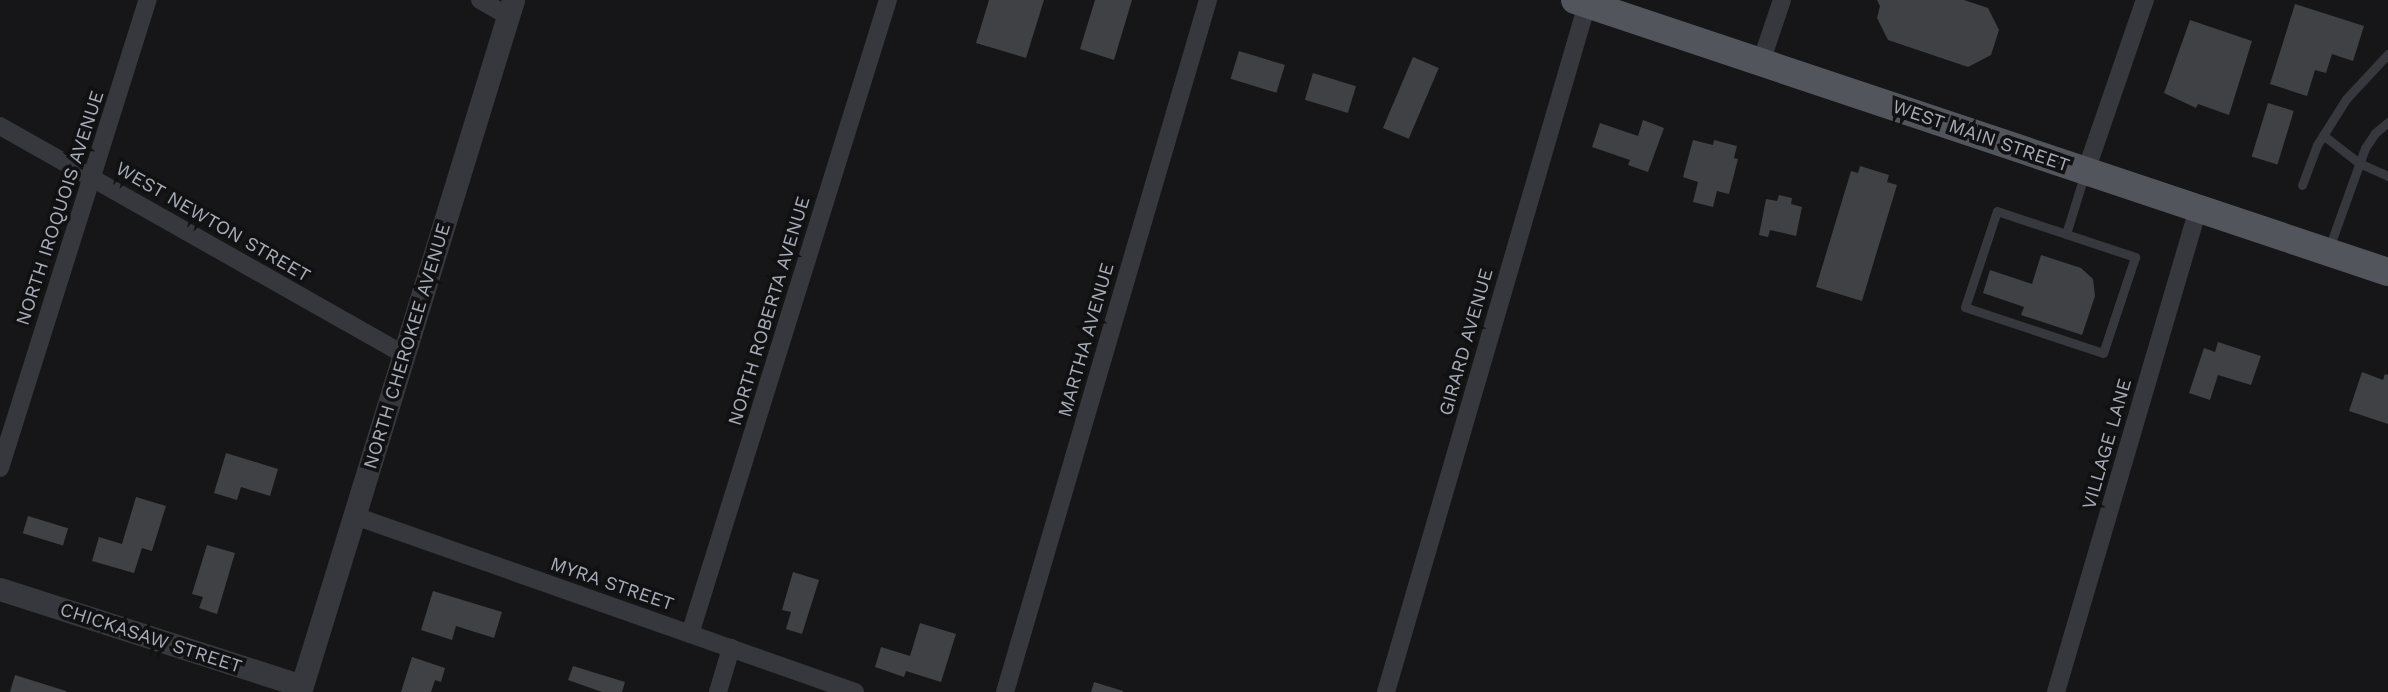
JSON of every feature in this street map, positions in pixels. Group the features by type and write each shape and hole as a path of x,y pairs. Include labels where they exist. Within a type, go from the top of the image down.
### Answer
{"main road":[{"name":"WEST MAIN STREET","path":"1581,2 2388,272"}],"street":[{"name":"NORTH IROQUOIS AVENUE","path":"0,468 148,0"},
{"path":"480,0 511,8"},
{"name":"NORTH ROBERTA AVENUE","path":"690,634 888,0"},
{"name":"MARTHA AVENUE","path":"1005,692 1208,0"},
{"path":"1761,62 1782,0"},
{"path":"2086,171 2145,0"},
{"name":"GIRARD AVENUE","path":"1386,692 1581,2"},
{"name":"NORTH CHEROKEE AVENUE","path":"301,689 511,8"},
{"name":"WEST NEWTON STREET","path":"0,126 405,355"},
{"name":"VILLAGE LANE","path":"2056,692 2198,209"},
{"name":"MYRA STREET","path":"355,516 855,692"},
{"name":"CHICKASAW STREET","path":"0,589 301,689"},
{"path":"718,692 731,648"}],"lane":[{"path":"2302,185 2323,135 2346,99 2388,54"},
{"path":"2328,252 2359,163 2375,133 2388,122"},
{"path":"2323,135 2359,163 2388,176"},
{"path":"2066,234 2086,171"},
{"path":"1997,211 2066,234 2135,257 2103,354 1965,307 1997,211"}],"building":[{"path":"989,0 1044,0 1026,58 976,43"},
{"path":"1095,0 1132,0 1114,60 1080,49"},
{"path":"1877,0 1964,0 1988,8 1999,30 1991,55 1968,67 1888,40 1877,18 1880,6"},
{"path":"2295,4 2364,26 2353,61 2332,54 2326,73 2315,70 2307,96 2270,84"},
{"path":"2190,20 2252,41 2229,115 2198,104 2196,108 2164,93"},
{"path":"1239,51 1285,65 1276,93 1231,79"},
{"path":"1413,57 1439,68 1409,139 1383,128"},
{"path":"1313,73 1356,86 1348,113 1305,100"},
{"path":"2268,103 2294,111 2277,164 2252,157"},
{"path":"1643,120 1664,128 1648,172 1628,165 1630,160 1592,147 1600,123 1638,136"},
{"path":"1693,140 1713,145 1714,140 1737,146 1734,158 1738,159 1729,194 1717,191 1713,207 1693,202 1698,182 1683,177"},
{"path":"1860,166 1889,175 1887,182 1897,185 1862,301 1816,287 1851,171 1858,173"},
{"path":"1779,195 1792,198 1791,204 1802,207 1796,236 1770,230 1768,237 1759,235 1766,199 1777,201"},
{"path":"2041,255 2081,268 2093,279 2095,296 2082,335 2021,315 2024,307 1983,293 1990,270 2032,284"},
{"path":"2218,342 2261,356 2251,385 2218,375 2210,400 2189,393 2204,348 2215,352"},
{"path":"2362,372 2383,380 2385,374 2388,375 2388,424 2349,411"},
{"path":"226,453 278,469 270,496 241,487 237,500 214,493"},
{"path":"136,497 166,506 152,551 142,548 134,573 92,561 99,537 122,544"},
{"path":"28,516 68,528 63,545 23,533"},
{"path":"207,545 235,553 217,614 199,608 203,597 192,594"},
{"path":"793,572 819,580 802,634 786,629 791,612 782,610"},
{"path":"433,591 502,612 494,638 456,626 452,640 421,630"},
{"path":"920,623 956,634 941,682 906,671 904,677 875,667 881,647 910,656"},
{"path":"412,657 445,668 441,682 435,680 431,692 401,692"},
{"path":"573,666 625,682 622,692 602,692 568,680"},
{"path":"15,675 66,691 66,692 10,692"},
{"path":"1094,682 1123,691 1123,692 1091,692"}]}
